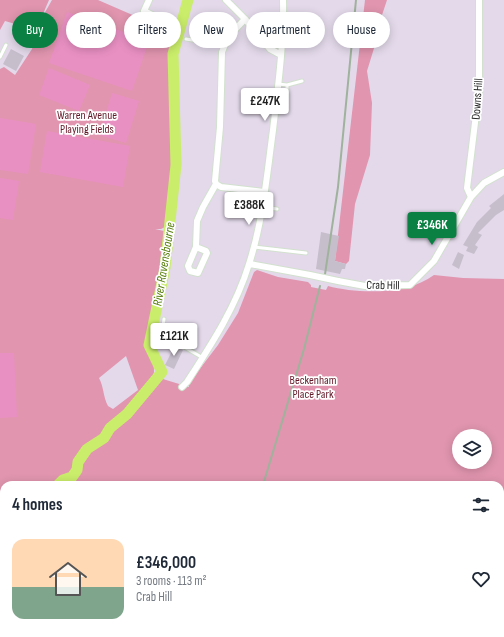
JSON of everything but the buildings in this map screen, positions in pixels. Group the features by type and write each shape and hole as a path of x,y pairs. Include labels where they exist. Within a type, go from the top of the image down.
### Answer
{"street":[{"path":"146,12 144,11 149,0"},
{"path":"226,0 245,19 270,49 281,55"},
{"path":"182,387 188,382 220,331 250,264 262,207 278,84 281,55 283,0"},
{"name":"Downs Hill","path":"471,197 467,188 479,90 479,0"},
{"path":"238,28 245,19"},
{"path":"196,247 197,221 216,184 224,48"},
{"name":"Crab Hill","path":"250,264 372,286 410,285 434,261 471,197 484,183 504,172"},
{"path":"216,184 221,187 264,192"}],"lane":[{"path":"0,56 6,45"},
{"path":"278,84 287,85 302,81"},
{"path":"287,85 287,95"},
{"path":"262,207 277,209"},
{"path":"254,247 306,253"},
{"path":"164,319 162,334 203,358"}],"green space":[{"path":"0,0 49,0 44,12 12,12 12,23 5,21 0,30"},
{"path":"52,0 98,0 126,12 124,12 124,48 173,48 175,169 167,226 161,229 155,229 164,231 154,320 152,320 153,376 189,387 189,383 218,345 238,313 254,272 257,270 278,277 308,282 311,287 326,290 328,286 340,289 368,291 397,289 423,282 434,275 463,278 504,279 504,481 0,481 0,69 4,67 15,75 32,48 58,48 58,12 45,12","holes":["126,356 138,390 113,409 108,406 99,378"]},
{"path":"365,0 387,0 383,12 364,12"},
{"path":"359,48 374,48 367,71 372,103 370,155 355,204 349,261 346,264 335,261"}],"shaded area":[{"path":"66,15 66,48 116,48 116,29 124,32 124,48 147,48 132,91 49,63 54,48 58,48 58,38"},
{"path":"49,68 90,85 79,111 39,95"},
{"path":"112,93 139,101 126,143 99,135"},
{"path":"0,118 36,124 28,174 0,170"},
{"path":"47,131 130,146 123,187 40,172"},
{"path":"0,178 19,181 13,220 0,218"},
{"path":"0,353 14,353 17,417 0,418"}],"waterway":[{"name":"River Ravensbourne","path":"62,481 72,477 77,470 78,462 87,449 104,438 110,428 127,414 162,372 149,345 165,268 176,165 173,54 188,0"}],"railway":[{"path":"324,281 338,187 356,0"},
{"path":"264,481 304,349 320,286"}],"park label":[{"name":"Warren Avenue Playing Fields","path":"87,122"},
{"name":"Beckenham Place Park","path":"313,387"}]}
